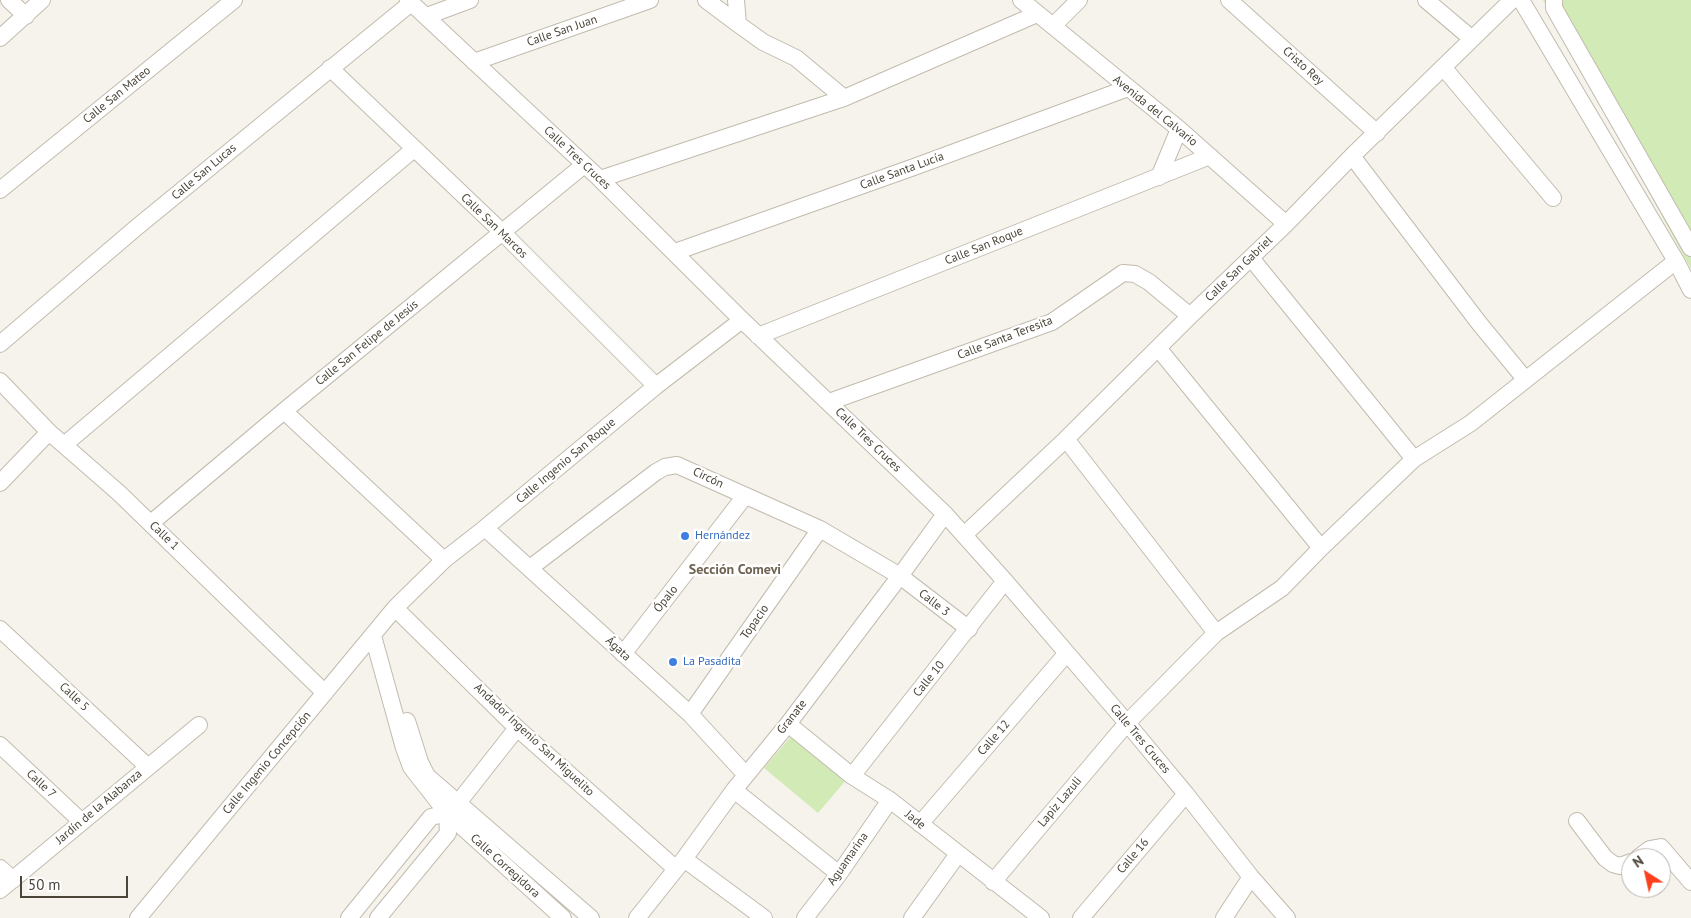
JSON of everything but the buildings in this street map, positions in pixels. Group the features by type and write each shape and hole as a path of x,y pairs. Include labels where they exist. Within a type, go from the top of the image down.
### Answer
{"street":[{"path":"9,0 26,16"},
{"path":"0,38 42,0"},
{"name":"Calle San Mateo","path":"0,190 234,0"},
{"path":"427,16 470,0"},
{"name":"Calle San Juan","path":"474,62 650,0"},
{"path":"706,0 763,42 796,58 844,98"},
{"path":"736,0 738,24"},
{"name":"Avenida del Calvario","path":"1021,0 1179,129 1286,224"},
{"path":"1053,26 1079,0"},
{"name":"Cristo Rey","path":"1228,0 1378,132"},
{"path":"1426,0 1471,38"},
{"name":"Calle San Gabriel","path":"964,535 1286,224 1471,38 1512,0"},
{"path":"1521,0 1676,261 1691,290"},
{"path":"1554,0 1554,8 1691,248"},
{"name":"Calle Tres Cruces","path":"410,1 600,179 758,336 945,514 1127,723 1251,877 1288,918"},
{"name":"Calle San Lucas","path":"0,344 137,227 410,1"},
{"path":"600,179 844,98 1037,14"},
{"path":"1444,67 1553,198"},
{"name":"Calle San Marcos","path":"330,68 502,232 656,386"},
{"name":"Calle Santa Lucía","path":"675,252 923,164 1128,88"},
{"path":"1160,177 1179,129"},
{"path":"64,445 414,149"},
{"name":"Calle San Roque","path":"758,336 1210,156"},
{"path":"1352,156 1478,323 1526,379"},
{"name":"Calle San Felipe de Jesús","path":"151,523 284,411 584,165"},
{"path":"1251,258 1414,459"},
{"name":"Lapiz Lazuli","path":"993,882 1127,723 1216,632 1282,588 1414,459 1471,423 1676,261"},
{"name":"Calle Santa Teresita","path":"829,402 1052,322 1123,273 1135,274 1149,282 1190,316"},
{"name":"Calle Ingenio San Roque","path":"395,608 444,560 656,386 742,320"},
{"path":"1158,348 1321,548"},
{"name":"Calle 1","path":"0,382 48,432 151,523 325,693"},
{"path":"284,411 444,560"},
{"path":"0,483 48,432"},
{"path":"1066,438 1216,632"},
{"name":"Circón","path":"530,568 665,467 672,465 682,466 745,496 820,528 900,576"},
{"name":"Ópalo","path":"623,654 745,496"},
{"name":"Granate","path":"637,918 680,864 734,790 788,724 945,514"},
{"name":"Ágata","path":"485,528 690,714 746,775"},
{"name":"Topacio","path":"690,714 820,528"},
{"name":"Calle 3","path":"900,576 969,630"},
{"name":"Calle 10","path":"852,776 969,630 1005,581"},
{"name":"Calle Ingenio Concepción","path":"143,916 395,608"},
{"name":"Andador Ingenio San Miguelito","path":"395,608 517,728 680,864 764,918"},
{"name":"Calle 5","path":"0,630 148,766"},
{"path":"373,636 407,758 418,778 452,808 591,918"},
{"name":"Calle 12","path":"920,824 1067,653"},
{"path":"378,918 448,833 452,808 424,773 398,690"},
{"name":"Jardín de la Alabanza","path":"7,885 199,724"},
{"name":"Jade","path":"788,724 852,776 890,800 993,882 1031,915"},
{"path":"349,918 431,817 452,808 517,728"},
{"name":"Calle 7","path":"0,745 82,822"},
{"path":"734,790 839,874"},
{"name":"Calle 16","path":"1081,918 1186,794"},
{"name":"Aguamarina","path":"805,918 839,874 890,800"},
{"name":"Calle Corregidora","path":"452,808 563,918"},
{"path":"1577,821 1605,858 1613,864 1621,866"},
{"path":"912,918 958,854"},
{"path":"1671,859 1691,882"},
{"path":"0,868 7,885"},
{"path":"1224,918 1251,877"}],"green space":[{"path":"1543,0 1691,0 1691,269"},
{"path":"793,734 847,779 818,813 764,768"}],"place":[{"name":"Hernández","path":"685,536"},
{"name":"La Pasadita","path":"673,662"}],"district":[{"name":"Sección Comevi","path":"735,570"}]}
